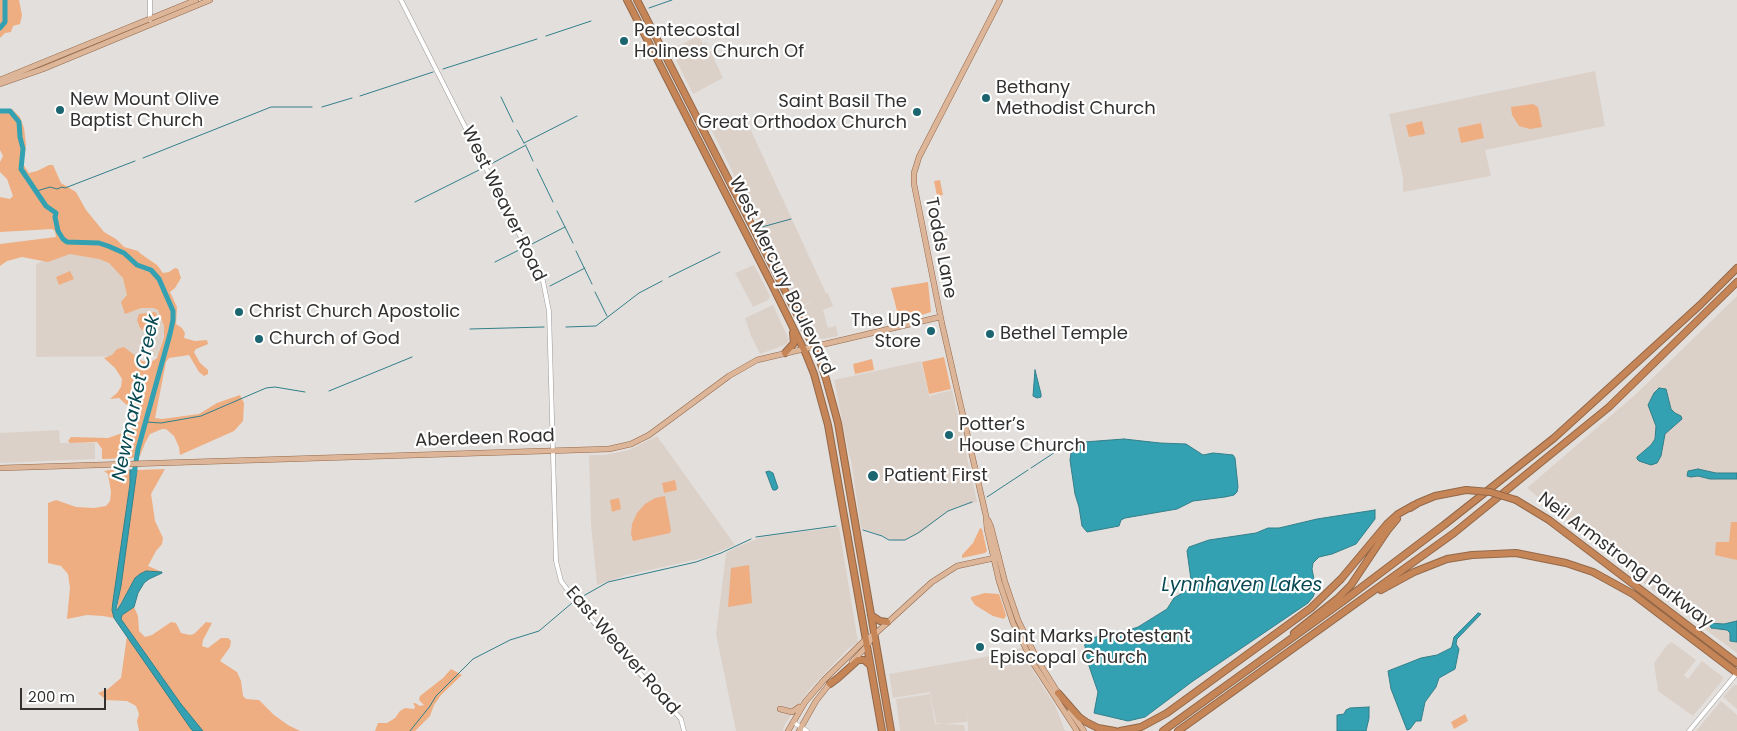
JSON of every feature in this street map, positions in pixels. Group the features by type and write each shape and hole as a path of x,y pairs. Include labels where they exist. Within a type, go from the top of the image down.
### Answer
{"highway":[{"name":"West Mercury Boulevard","path":"627,0 803,348 817,383 828,425 882,731"},
{"name":"West Mercury Boulevard","path":"637,0 813,346 826,379 835,411 890,729"},
{"path":"1163,731 1444,525 1554,438 1700,305 1737,268"},
{"path":"1178,731 1454,534 1609,406 1737,282"},
{"path":"785,353 794,343 792,326"},
{"name":"Neil Armstrong Parkway","path":"1285,643 1296,630 1337,599 1350,585 1387,531 1414,505 1435,496 1466,490 1490,492 1516,500 1549,520 1737,663"},
{"path":"1120,731 1141,727 1167,713 1311,608 1341,579 1387,524 1398,514 1414,505"},
{"name":"Neil Armstrong Parkway","path":"1354,605 1414,572 1447,559 1493,553 1516,553 1539,557 1584,569 1633,594 1737,673"},
{"path":"871,615 878,620 887,622"},
{"path":"1712,644 1732,657 1737,658"},
{"path":"830,684 858,660 864,660 871,666"},
{"path":"873,682 879,695 885,723 890,729"},
{"path":"1058,692 1079,717 1086,722 1104,730 1115,731"}],"main road":[{"path":"0,84 49,66 196,0"},
{"path":"0,80 210,0"},
{"name":"Todds Lane","path":"996,557 991,527 986,516 940,317 915,191 914,173 919,157 1000,0"},
{"name":"Aberdeen Road","path":"0,468 609,449 636,442 657,430 743,366 761,359 803,348 940,317"},
{"path":"780,710 794,712 887,622 932,582 952,568 996,557"},
{"path":"996,557 1022,629 1037,659 1084,731"},
{"path":"996,557 1006,605 1025,649 1048,689 1077,731"},
{"path":"800,730 816,701 866,643"},
{"path":"788,731 811,694"}],"street":[{"path":"150,0 150,22"},
{"name":"West Weaver Road","path":"401,0 543,281 549,311 553,451"},
{"name":"East Weaver Road","path":"553,451 556,560 562,581 576,603 681,719 684,731"},
{"path":"1689,731 1737,673"},
{"path":"793,722 800,730 806,731"}],"shaded area":[{"path":"0,0 19,0 22,15 20,24 13,26 11,32 5,33 0,38"},
{"path":"696,37 701,39 703,44 706,42 723,78 693,94 671,50"},
{"path":"1595,71 1605,126 1485,150 1491,176 1403,192 1403,178 1389,114"},
{"path":"1533,104 1538,107 1542,127 1530,129 1519,126 1512,115 1511,107"},
{"path":"12,109 20,117 24,128 26,145 23,164 29,173 53,165 61,183 76,192 86,210 104,232 116,239 124,247 138,251 157,265 163,273 175,268 178,269 181,278 170,292 177,307 176,324 185,333 184,338 195,341 207,340 208,344 196,349 194,352 200,363 208,370 208,374 204,376 199,372 189,355 169,358 166,362 155,418 162,419 199,414 217,403 240,395 244,403 243,421 234,431 180,455 174,436 166,429 162,429 150,434 140,456 132,458 102,459 102,449 97,442 70,443 68,441 71,437 108,438 131,430 134,419 131,409 119,398 110,399 121,387 122,379 115,368 104,358 112,355 117,349 124,347 142,361 151,362 157,358 164,337 164,326 158,310 154,308 141,308 125,314 121,302 127,295 123,278 109,263 99,259 70,254 48,262 22,257 7,261 0,266 0,244 56,237 55,231 52,229 0,232 0,197 10,199 13,196 7,179 0,172 0,162 3,156 0,150 0,110"},
{"path":"743,113 826,293 828,293 833,306 823,310 828,328 836,326 838,336 822,339 815,336 801,308 814,300 802,306 792,291 712,131 714,128"},
{"path":"1422,121 1425,134 1409,137 1406,125"},
{"path":"1481,123 1484,138 1461,143 1458,128"},
{"path":"940,180 943,195 937,196 934,181"},
{"path":"64,252 101,255 169,315 158,356 36,357 36,264"},
{"path":"754,265 770,296 768,300 753,307 735,273"},
{"path":"70,271 74,279 59,285 56,277"},
{"path":"928,282 931,312 900,322 891,288"},
{"path":"1737,296 1737,653 1650,588 1527,488 1636,394"},
{"path":"773,305 789,340 787,344 760,354 745,318"},
{"path":"155,312 157,314 158,332 153,334 146,333 140,328 137,320 139,314"},
{"path":"944,357 951,389 929,394 922,362"},
{"path":"872,359 874,370 855,374 853,364"},
{"path":"921,361 929,396 952,390 977,502 959,506 947,512 922,532 905,540 896,541 861,528 851,460 834,380"},
{"path":"59,430 60,443 95,443 95,459 0,463 0,433"},
{"path":"657,436 735,545 703,558 627,575 597,585 591,524 589,455 605,455 629,450"},
{"path":"165,469 151,494 155,521 163,538 162,544 148,566 162,572 146,571 135,578 117,610 137,470"},
{"path":"130,470 130,484 112,610 114,618 87,615 67,619 70,588 68,574 61,566 48,563 48,503 56,500 76,507 94,508 106,506 110,501 111,492 108,474 104,471"},
{"path":"675,480 677,490 664,493 662,483"},
{"path":"665,496 670,533 633,541 631,534 632,524 637,513 645,504 655,498"},
{"path":"619,498 621,509 612,512 610,500"},
{"path":"1731,522 1737,522 1737,560 1715,555 1716,542 1729,542"},
{"path":"839,527 858,642 847,650 810,689 785,724 783,731 736,731 716,634 726,553 762,537"},
{"path":"980,528 982,529 987,551 962,558 962,555 973,543"},
{"path":"749,565 752,603 728,607 731,568"},
{"path":"985,593 999,594 1006,616 1004,619 993,616 975,605 971,599 971,597"},
{"path":"134,607 138,616 139,631 145,637 152,635 171,622 176,623 181,633 190,635 194,634 206,622 212,623 202,646 208,648 221,638 228,638 231,641 230,647 220,661 237,672 241,681 243,696 246,699 259,700 274,715 300,731 203,731 181,704 121,619 122,615"},
{"path":"127,636 193,731 139,731 137,721 139,714 136,706 127,701 106,700 98,693 108,689 121,678"},
{"path":"1672,642 1696,660 1684,675 1688,679 1702,661 1723,677 1722,681 1693,716 1658,691 1654,663 1667,645"},
{"path":"1022,648 1035,674 1055,705 1065,731 968,731 967,713 967,722 936,723 930,692 893,698 889,674 985,657"},
{"path":"451,669 462,675 441,695 434,705 430,716 415,731 375,731 378,723 387,723 405,708 414,709 413,703 420,706 424,705 419,700 420,696 443,678"},
{"path":"1734,685 1737,685 1737,709 1723,697"},
{"path":"930,694 935,724 964,725 965,731 900,731 896,699"},
{"path":"1721,701 1737,715 1737,731 1696,731"},
{"path":"1465,714 1468,721 1454,729 1451,722"}],"water":[{"path":"1035,370 1041,394 1041,397 1037,398 1033,396"},
{"path":"1659,388 1666,389 1671,409 1681,416 1682,419 1665,434 1661,456 1657,463 1651,465 1639,461 1637,457 1655,439 1656,426 1648,405"},
{"path":"1124,439 1186,444 1203,455 1213,453 1233,455 1235,458 1237,492 1234,495 1225,497 1193,501 1177,509 1125,518 1121,520 1119,526 1087,532 1082,526 1075,494 1070,460 1071,453 1076,444"},
{"path":"1698,469 1716,473 1737,473 1737,479 1710,479 1687,476 1688,471"},
{"name":"Newmarket Creek","path":"130,470 137,470 121,586 116,609 121,604 135,578 146,571 162,572 144,583 138,593 134,607 122,615 121,619 181,704 203,731 193,731 191,729 114,618 112,610 130,484"},
{"path":"766,472 773,473 778,488 776,490 773,490"},
{"name":"Lynnhaven Lakes","path":"1375,510 1375,519 1356,544 1319,557 1313,563 1312,569 1316,589 1308,603 1193,681 1145,717 1128,721 1094,713 1098,692 1088,663 1084,641 1114,631 1123,632 1138,627 1167,609 1174,598 1192,587 1187,551 1189,547 1209,540 1256,533 1268,528 1279,528 1317,519"},
{"path":"1478,613 1481,614 1457,639 1456,644 1459,649 1455,669 1439,678 1436,687 1425,702 1421,721 1416,721 1407,730 1391,689 1388,671 1421,658 1437,655 1451,648 1454,637"},
{"path":"1737,621 1737,642 1730,641 1730,633 1727,630 1711,628 1709,623 1724,624"},
{"path":"1369,707 1366,731 1337,731 1337,715 1344,714 1350,708"}],"waterway":[{"name":"Newmarket Creek","path":"0,28 5,22 5,0"},
{"path":"649,8 672,0"},
{"path":"546,36 591,21"},
{"path":"443,69 537,39"},
{"path":"360,96 433,72"},
{"path":"501,97 513,122"},
{"path":"322,107 352,98"},
{"path":"143,158 271,107 312,107"},
{"name":"Newmarket Creek","path":"0,111 10,111 19,122 23,149 21,169 46,206 56,213 58,231 63,239 67,242 99,243 108,246 124,253 137,265 151,270 159,279 173,311 170,334 138,449 134,474"},
{"path":"524,143 577,116"},
{"path":"517,130 524,143"},
{"path":"491,164 526,145"},
{"path":"526,146 533,161"},
{"path":"37,191 50,187 57,189 65,188 135,161"},
{"path":"415,202 481,169"},
{"path":"537,169 553,202"},
{"path":"557,211 573,243"},
{"path":"762,227 791,219"},
{"path":"532,244 565,227"},
{"path":"495,262 523,248"},
{"path":"576,251 592,284"},
{"path":"669,277 720,252"},
{"path":"550,286 585,268"},
{"path":"566,327 596,326 639,293 662,281"},
{"path":"595,292 607,316"},
{"path":"470,329 544,327"},
{"path":"329,391 412,357"},
{"path":"146,422 161,423 201,416 266,388 275,387 305,392"},
{"path":"1031,468 1069,443 1075,445"},
{"path":"987,497 1028,470"},
{"path":"863,530 889,540 905,540 948,511 972,502"},
{"path":"756,537 836,526"},
{"path":"578,599 608,582 696,562 751,539"},
{"path":"410,731 436,696 473,659 510,640 539,631 572,603"}],"place":[{"name":"Pentecostal Holiness Church Of","path":"624,41"},
{"name":"Bethany Methodist Church","path":"986,98"},
{"name":"New Mount Olive Baptist Church","path":"60,110"},
{"name":"Saint Basil The Great Orthodox Church","path":"917,112"},
{"name":"Christ Church Apostolic","path":"239,312"},
{"name":"The UPS Store","path":"931,331"},
{"name":"Bethel Temple","path":"990,334"},
{"name":"Church of God","path":"259,339"},
{"name":"Potter’s House Church","path":"949,435"},
{"name":"Patient First","path":"873,476"},
{"name":"Saint Marks Protestant Episcopal Church","path":"980,647"}]}
